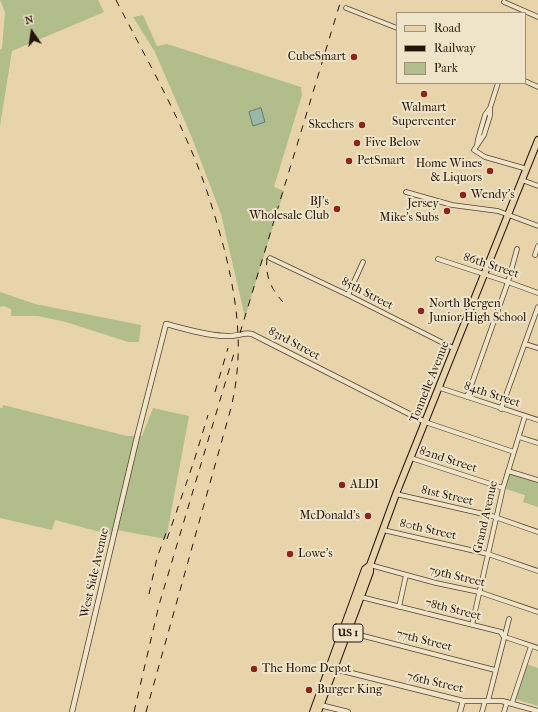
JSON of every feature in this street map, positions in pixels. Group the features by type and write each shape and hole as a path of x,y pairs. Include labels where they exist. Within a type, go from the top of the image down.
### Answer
{"main road":[{"name":"Tonnelle Avenue","path":"312,712 348,632 370,572 370,565 396,494 440,388 538,140"},
{"name":"Tonnelle Avenue","path":"318,712 365,569 370,565"}],"street":[{"path":"504,2 538,17"},
{"path":"346,8 396,28"},
{"path":"526,81 538,87"},
{"path":"498,84 484,135 474,150 485,157 526,170"},
{"path":"522,180 538,186"},
{"path":"406,192 452,205 498,211 538,226"},
{"path":"535,255 538,246"},
{"path":"467,397 508,282 517,249"},
{"name":"85th Street","path":"270,258 348,295 455,349"},
{"name":"86th Street","path":"438,259 538,293"},
{"path":"348,295 363,262"},
{"path":"501,409 538,307"},
{"name":"83rd Street","path":"137,437 166,324 207,334 228,336 243,333 252,334 425,422 514,452"},
{"path":"525,344 538,348"},
{"name":"84th Street","path":"440,388 501,409 537,418"},
{"name":"Grand Avenue","path":"472,625 503,488 525,416"},
{"name":"West Side Avenue","path":"72,712 137,437"},
{"path":"519,437 538,444"},
{"name":"82nd Street","path":"411,458 503,488"},
{"path":"508,470 538,480"},
{"name":"81st Street","path":"396,494 496,518 538,532"},
{"name":"80th Street","path":"383,530 488,554 538,571"},
{"name":"79th Street","path":"370,565 479,592 538,612"},
{"path":"399,607 406,575"},
{"name":"78th Street","path":"361,597 501,632 504,636 538,648"},
{"path":"482,712 509,619"},
{"name":"77th Street","path":"348,632 495,670"},
{"path":"504,712 510,703 531,646"},
{"name":"76th Street","path":"332,668 463,701 510,703 538,711"},
{"path":"460,712 463,701"},
{"path":"320,705 348,712"}],"green space":[{"path":"0,0 98,0 104,12 12,51 0,126 0,50 2,48 5,12"},
{"path":"143,15 157,46 167,44 301,87 302,95 274,187 284,191 245,317 221,214 192,138 155,52 133,17"},
{"path":"0,292 35,304 141,325 139,342 128,342 66,322 38,316 11,316 11,309 4,306 0,307"},
{"path":"3,405 127,436 142,436 153,408 189,416 166,539 117,530 115,536 55,520 52,530 0,518 0,408 2,408"},
{"path":"511,474 538,483 538,507 523,502 525,495 506,489 509,476"},
{"path":"526,664 538,668 538,706 515,699"}],"shaded area":[{"path":"261,108 265,122 253,126 249,112"}],"railway":[{"path":"116,0 171,107 188,143 204,183 230,272 238,330 237,368 231,408 146,712"},
{"path":"240,333 341,0"},
{"path":"267,258 267,271 270,282 275,292 283,302"},
{"path":"215,392 228,348"},
{"path":"134,712 159,605 235,350"},
{"path":"167,539 208,415"},
{"path":"149,594 157,558 166,533"}],"place":[{"name":"CubeSmart","path":"354,57"},
{"name":"Walmart Supercenter","path":"424,94"},
{"name":"Skechers","path":"362,125"},
{"name":"Five Below","path":"357,143"},
{"name":"PetSmart","path":"349,161"},
{"name":"Home Wines & Liquors","path":"490,171"},
{"name":"Wendy's","path":"463,195"},
{"name":"BJ's Wholesale Club","path":"337,209"},
{"name":"Jersey Mike's Subs","path":"447,211"},
{"name":"North Bergen Junior High School","path":"421,311"},
{"name":"ALDI","path":"342,485"},
{"name":"McDonald's","path":"368,516"},
{"name":"Lowe's","path":"290,554"},
{"name":"The Home Depot","path":"254,669"},
{"name":"Burger King","path":"309,690"}]}
